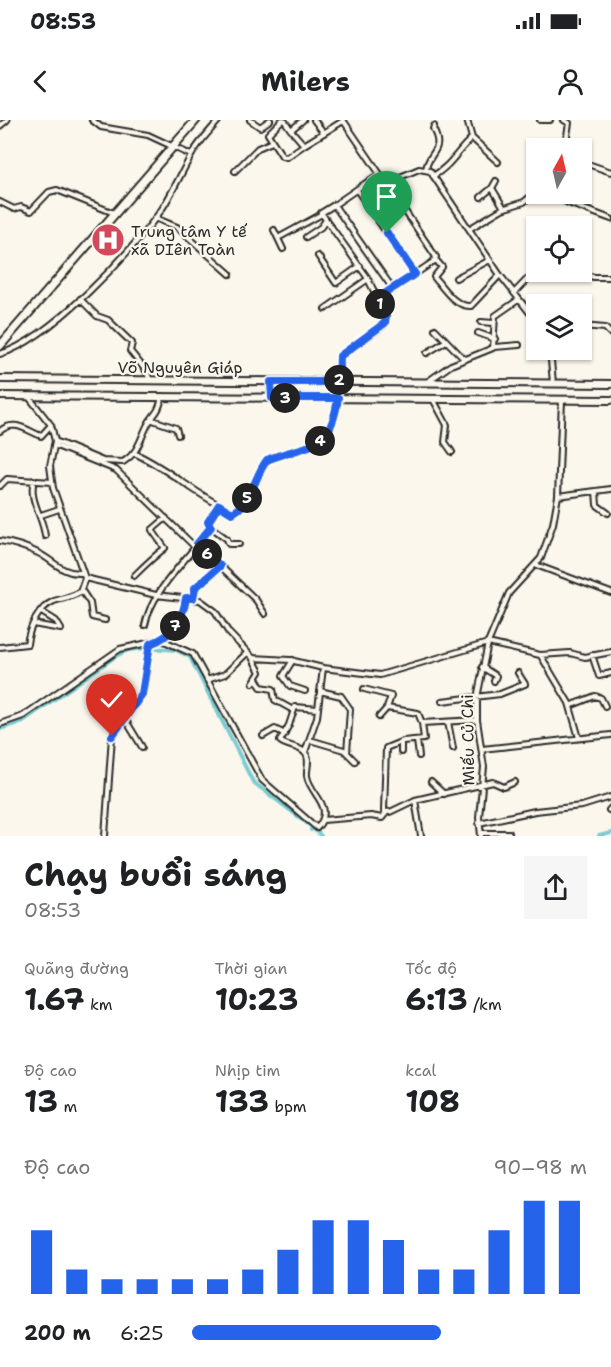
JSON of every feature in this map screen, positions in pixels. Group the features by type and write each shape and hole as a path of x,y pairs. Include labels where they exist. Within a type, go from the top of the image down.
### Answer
{"highway":[{"path":"0,346 196,120"}],"main road":[{"name":"Võ Nguyên Giáp","path":"2,378 423,384 611,384"},
{"path":"271,382 272,398"},
{"path":"472,384 472,399"},
{"name":"Võ Nguyên Giáp","path":"0,396 611,400"}],"street":[{"path":"0,126 7,120"},
{"path":"92,120 96,125 148,135 191,155"},
{"path":"0,354 37,334 80,299 155,218 191,155 219,120"},
{"path":"250,120 260,127 270,120"},
{"path":"304,146 283,120 268,134 284,158 304,146 343,120 442,267 434,276 451,298 466,306 471,306 500,275"},
{"path":"291,130 303,120"},
{"path":"314,120 324,133"},
{"path":"467,120 472,138 498,162"},
{"path":"540,120 550,120"},
{"path":"564,120 569,123 567,138"},
{"path":"386,183 426,169 436,150 438,140 432,128 434,126"},
{"path":"433,176 444,169 459,149 472,138"},
{"path":"235,171 258,148 272,142"},
{"path":"592,165 611,172"},
{"path":"426,169 526,309"},
{"path":"278,238 320,214 379,174"},
{"path":"481,197 492,188 496,181"},
{"path":"492,188 504,208"},
{"path":"0,202 14,209 21,207 31,212 49,192 57,190 115,213"},
{"path":"357,190 415,274"},
{"path":"469,228 504,208 526,200"},
{"path":"571,204 611,219"},
{"path":"334,205 393,288"},
{"path":"320,214 327,220 360,266 386,316 385,323 340,356 339,382"},
{"path":"155,218 177,227 230,274"},
{"path":"306,237 327,220"},
{"path":"274,230 283,249"},
{"path":"318,256 336,283 360,266"},
{"path":"378,298 435,259"},
{"path":"456,278 490,260"},
{"path":"592,277 611,277"},
{"path":"325,309 368,279"},
{"path":"514,293 526,280"},
{"path":"80,299 97,316 108,320 132,343 130,351 147,372 150,381"},
{"path":"494,347 495,316 518,300"},
{"path":"481,322 494,323"},
{"path":"592,327 605,328 611,334"},
{"path":"435,329 464,359"},
{"path":"478,333 495,339"},
{"path":"427,353 446,341"},
{"path":"423,384 464,359 494,347 519,345"},
{"path":"551,360 553,384"},
{"path":"27,396 51,425 54,443 50,466 52,482 59,509 81,573 85,578 156,595 193,598 215,611 229,633 252,658 260,672 255,682 261,687 274,689 275,700 293,710"},
{"path":"54,443 116,464 123,462 134,453 144,437 147,425 153,420 162,396"},
{"path":"134,453 160,465 190,489 234,513 246,500 267,460 299,452 319,442 335,416 338,398"},
{"path":"433,399 447,425 445,442 452,452"},
{"path":"562,400 558,496 553,524 543,555 536,565 611,593"},
{"path":"153,420 176,428 178,435"},
{"path":"0,431 6,426 14,425 42,436 51,425"},
{"path":"54,443 114,468 256,600 265,614"},
{"path":"0,486 7,479 52,482"},
{"path":"34,480 33,494 41,515 45,536"},
{"path":"558,496 611,489"},
{"path":"596,491 597,505 608,513"},
{"path":"219,505 208,522 227,539 229,544 239,543"},
{"path":"41,515 59,509"},
{"path":"134,576 150,562 153,555 165,548 152,530 166,518"},
{"path":"145,625 156,595 167,586 211,527"},
{"path":"0,541 39,553 55,566 67,571 81,573"},
{"name":"Miếu Củ Chi","path":"481,834 479,823 483,785 482,749 477,720 477,698 482,667 488,643 511,589 536,565"},
{"path":"193,598 195,588 220,566"},
{"path":"85,578 82,591 90,603 92,617 105,620"},
{"path":"0,647 27,644 40,611 51,603 82,591"},
{"path":"0,724 23,716 116,651 161,640 180,621 186,598"},
{"path":"33,624 61,629 56,621 40,611"},
{"path":"161,640 192,653 262,780 317,828 322,820 322,803 308,777 308,758 305,753 281,743 293,710 299,705 318,709"},
{"path":"252,658 293,660 323,668 382,675 488,643 540,656 592,655 611,652"},
{"path":"105,836 112,736 142,694 150,644"},
{"path":"207,680 225,674 247,653"},
{"path":"592,655 599,676 611,673"},
{"path":"540,656 570,706 579,738"},
{"path":"293,660 284,675 290,686 305,691"},
{"path":"482,667 496,676 494,681"},
{"path":"305,753 318,709 323,668"},
{"path":"442,701 500,694 523,685 525,680 518,673"},
{"path":"364,689 391,696 387,708 379,717"},
{"path":"320,691 341,696 350,709 347,753"},
{"path":"570,706 598,696 605,706"},
{"path":"387,708 416,712 422,723 424,738 401,742 385,749 383,808 387,812"},
{"path":"125,719 142,747"},
{"path":"422,723 477,720"},
{"path":"448,722 453,748"},
{"path":"263,735 275,729 285,734"},
{"path":"482,749 611,735"},
{"path":"310,740 347,753 355,761"},
{"path":"417,741 419,756"},
{"path":"401,742 401,752"},
{"path":"431,782 444,794"},
{"path":"322,820 371,816 382,818 387,812 415,800 496,782 504,787 515,782"},
{"path":"479,823 535,811 582,806 611,797"},
{"path":"415,800 421,836"},
{"path":"481,834 509,834"}],"waterway":[{"path":"0,729 23,721 116,656 128,650 148,648"},
{"path":"151,648 176,650 190,657 253,782 312,827"},
{"path":"311,830 312,827 321,836"},
{"path":"599,836 611,833"}],"place":[{"name":"Trung tâm Y tế xã DIên Toàn","path":"108,240"}],"route":[{"path":"112,736 142,694 150,644 166,637 182,618 186,598 193,598 195,588 220,566 197,544 211,527 208,522 219,505 232,513 236,511 246,500 267,460 299,452 317,444 335,416 338,398 272,398 271,382 339,382 340,356 385,323 386,316 378,298 415,274 387,233"}]}
